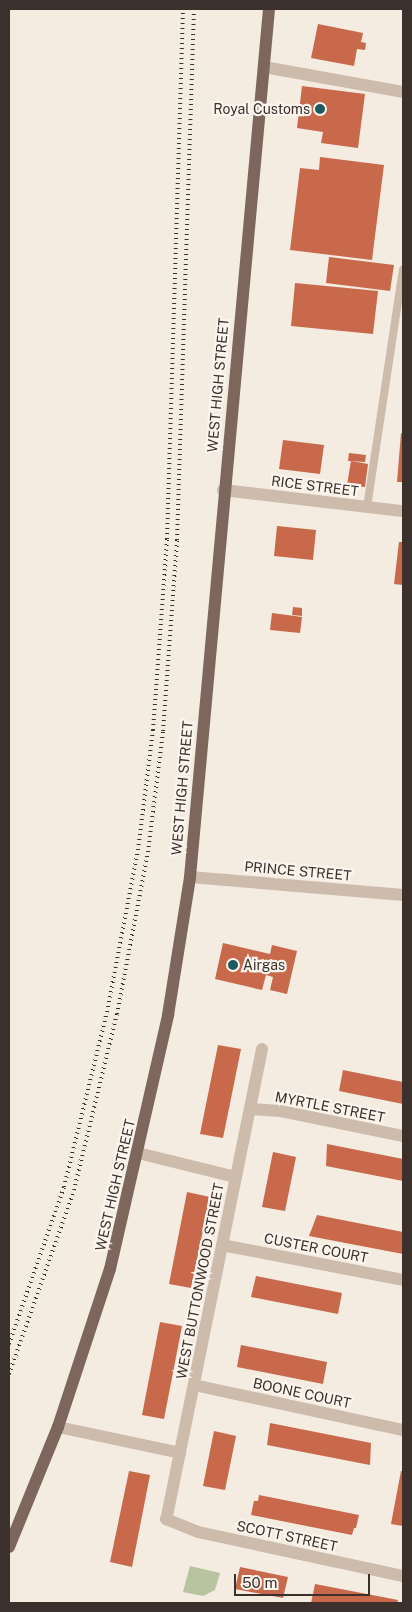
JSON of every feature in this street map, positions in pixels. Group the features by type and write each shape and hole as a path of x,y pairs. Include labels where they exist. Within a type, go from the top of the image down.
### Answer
{"main road":[{"name":"WEST HIGH STREET","path":"9,1547 58,1427 110,1269 168,1015 190,877 223,490 269,9"}],"street":[{"path":"264,67 403,92"},
{"name":"RICE STREET","path":"223,490 403,511"},
{"name":"PRINCE STREET","path":"190,877 403,895"},
{"name":"WEST BUTTONWOOD STREET","path":"166,1519 262,1049"},
{"name":"MYRTLE STREET","path":"251,1109 281,1111 403,1136"},
{"path":"138,1153 236,1177"},
{"name":"CUSTER COURT","path":"222,1245 403,1280"},
{"name":"BOONE COURT","path":"194,1385 403,1430"},
{"path":"58,1427 180,1453"},
{"name":"SCOTT STREET","path":"166,1519 198,1532 403,1576"}],"lane":[{"path":"367,507 403,270"}],"green space":[{"path":"190,1566 220,1573 215,1590 203,1596 183,1592"}],"building":[{"path":"318,24 363,33 361,42 366,43 365,50 357,49 354,66 311,58"},
{"path":"302,86 365,94 358,148 321,143 323,132 297,128"},
{"path":"320,157 384,165 372,260 290,250 300,168 319,170"},
{"path":"329,257 394,265 390,291 326,283"},
{"path":"295,283 378,291 373,334 291,326"},
{"path":"401,433 403,434 403,482 397,482"},
{"path":"283,440 324,445 320,474 279,469"},
{"path":"349,453 366,455 365,462 348,461"},
{"path":"351,461 368,464 365,487 347,485"},
{"path":"277,526 316,530 313,560 274,556"},
{"path":"399,542 403,542 403,585 394,584"},
{"path":"293,607 302,608 302,616 292,615"},
{"path":"272,613 302,617 300,633 270,630"},
{"path":"223,943 270,954 272,945 297,951 287,994 270,990 273,977 266,975 262,990 215,979"},
{"path":"218,1045 241,1049 223,1138 200,1134"},
{"path":"343,1070 403,1082 403,1104 339,1091"},
{"path":"327,1144 403,1159 403,1181 326,1166"},
{"path":"273,1152 296,1157 285,1211 262,1207"},
{"path":"187,1192 210,1197 191,1288 169,1284"},
{"path":"317,1215 403,1232 403,1254 309,1236"},
{"path":"256,1276 342,1293 338,1314 251,1297"},
{"path":"160,1322 182,1326 164,1419 142,1415"},
{"path":"241,1345 327,1362 323,1384 237,1367"},
{"path":"270,1423 371,1443 370,1465 267,1445"},
{"path":"214,1431 236,1436 225,1490 203,1486"},
{"path":"129,1471 150,1475 132,1567 110,1562"},
{"path":"401,1471 403,1471 403,1526 391,1524"},
{"path":"259,1495 359,1515 356,1528 354,1528 352,1535 251,1515 254,1501 258,1501"},
{"path":"240,1567 288,1577 283,1598 235,1589"},
{"path":"315,1584 398,1600 397,1603 311,1603"}],"railway":[{"path":"9,1344 64,1187 107,1012 138,850 153,730 167,539 183,9"},
{"path":"9,1374 74,1190 117,1014 148,852 163,731 177,540 194,9"}],"place":[{"name":"Royal Customs","path":"320,109"},
{"name":"Airgas","path":"233,965"}]}
